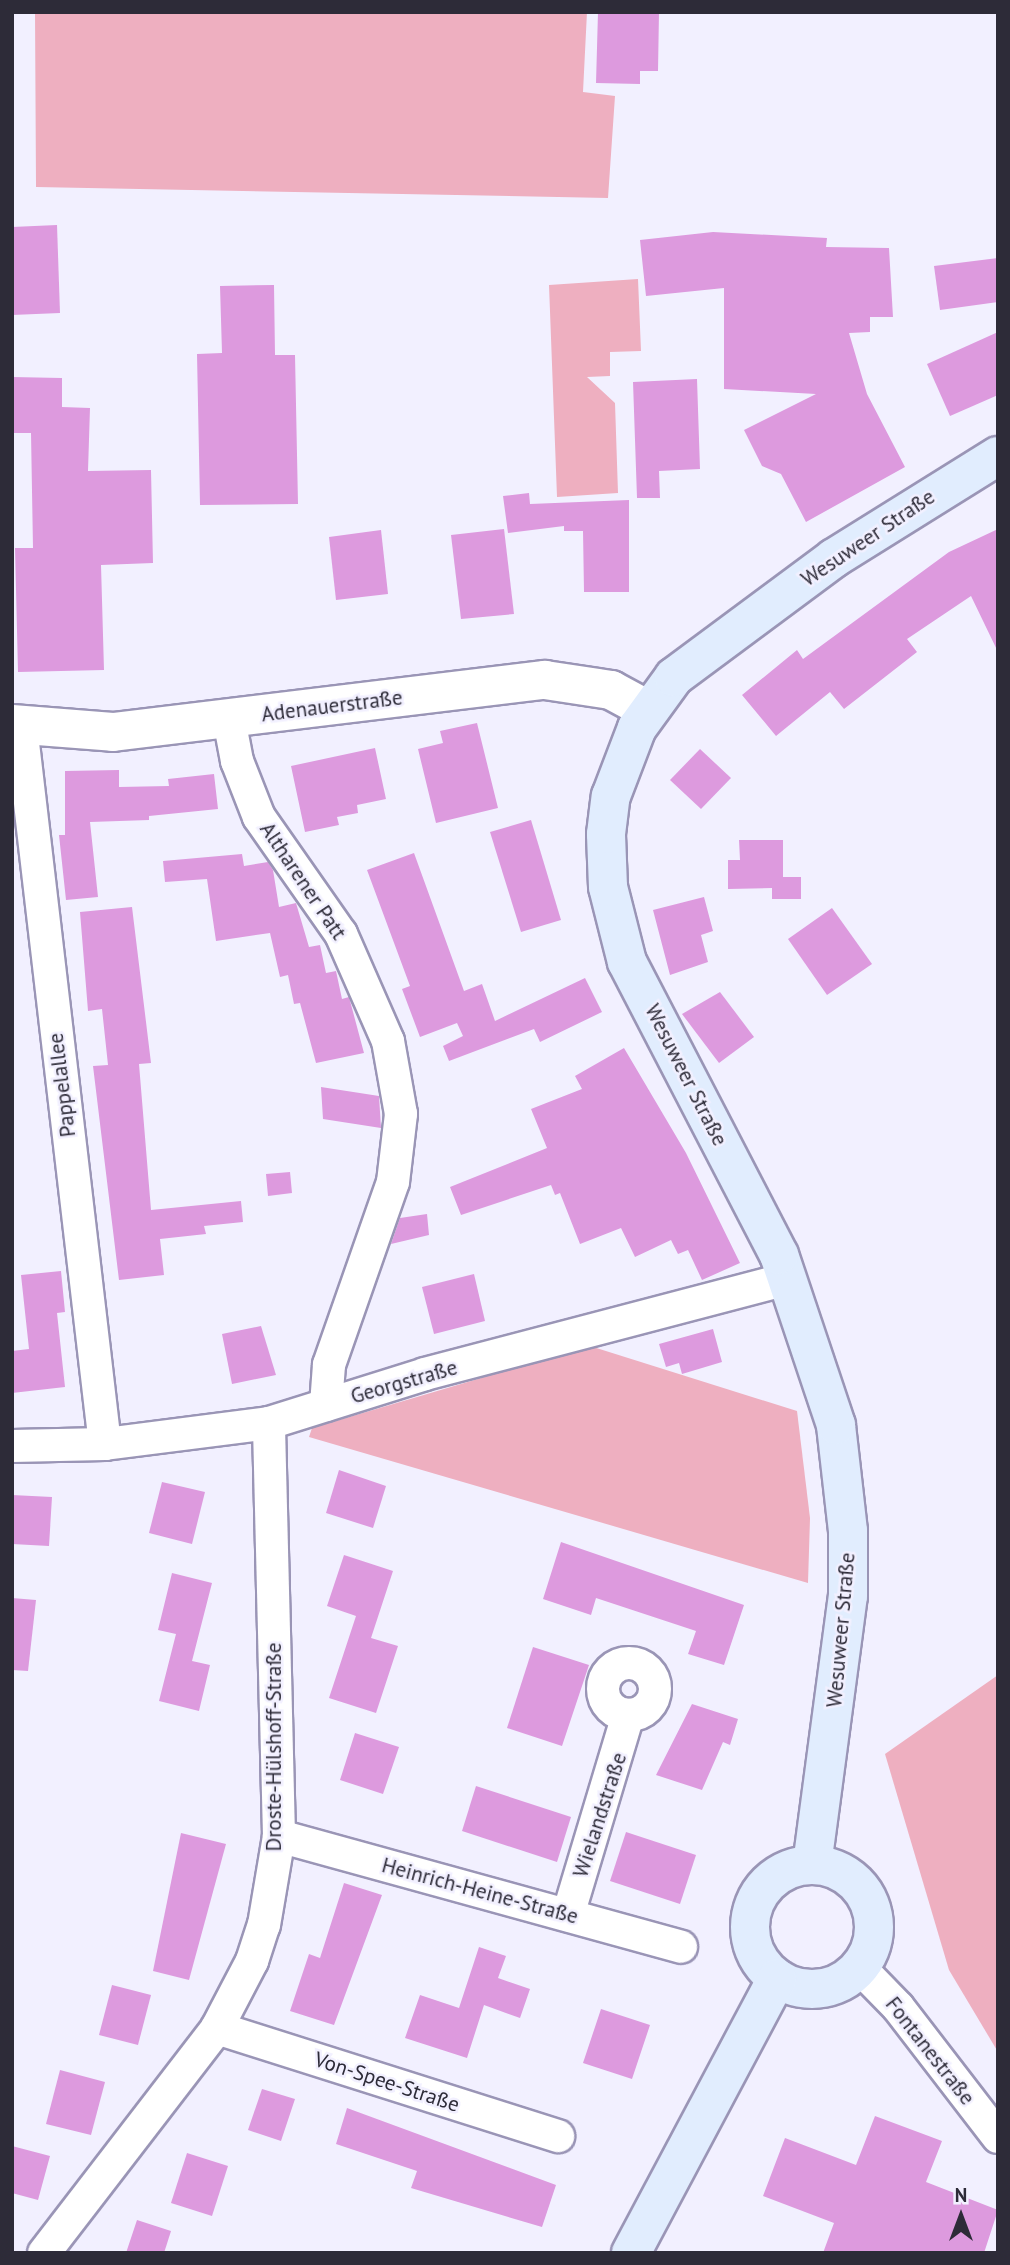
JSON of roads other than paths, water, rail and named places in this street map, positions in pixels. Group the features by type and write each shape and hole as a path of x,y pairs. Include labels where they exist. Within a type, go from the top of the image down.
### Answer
{"main road":[{"name":"Wesuweer Straße","path":"811,1865 848,1596 848,1531 836,1425 788,1279 627,962 608,887 611,796 648,710 674,677 834,558 998,456"},
{"path":"811,1865 846,1875 866,1897 873,1933 859,1967 845,1979 811,1989 777,1978 760,1960 751,1938 754,1906 772,1880 811,1865"},
{"path":"631,2253 777,1978"}],"street":[{"name":"Adenauerstraße","path":"17,725 113,732 545,680 611,690 648,710"},
{"name":"Altharener Patt","path":"229,719 237,761 259,817 341,934 388,1041 401,1114 393,1182 329,1365 326,1405"},
{"name":"Pappelallee","path":"17,725 105,1444"},
{"name":"Georgstraße","path":"12,1446 105,1444 269,1423 326,1405 788,1279"},
{"name":"Droste-Hülshoff-Straße","path":"44,2253 217,2028 252,1961 279,1836 269,1423"},
{"name":"Wielandstraße","path":"568,1915 628,1715"},
{"name":"Heinrich-Heine-Straße","path":"279,1836 681,1947"},
{"name":"Fontanestraße","path":"859,1967 898,2007 998,2137"},
{"name":"Von-Spee-Straße","path":"217,2028 558,2136"}]}
